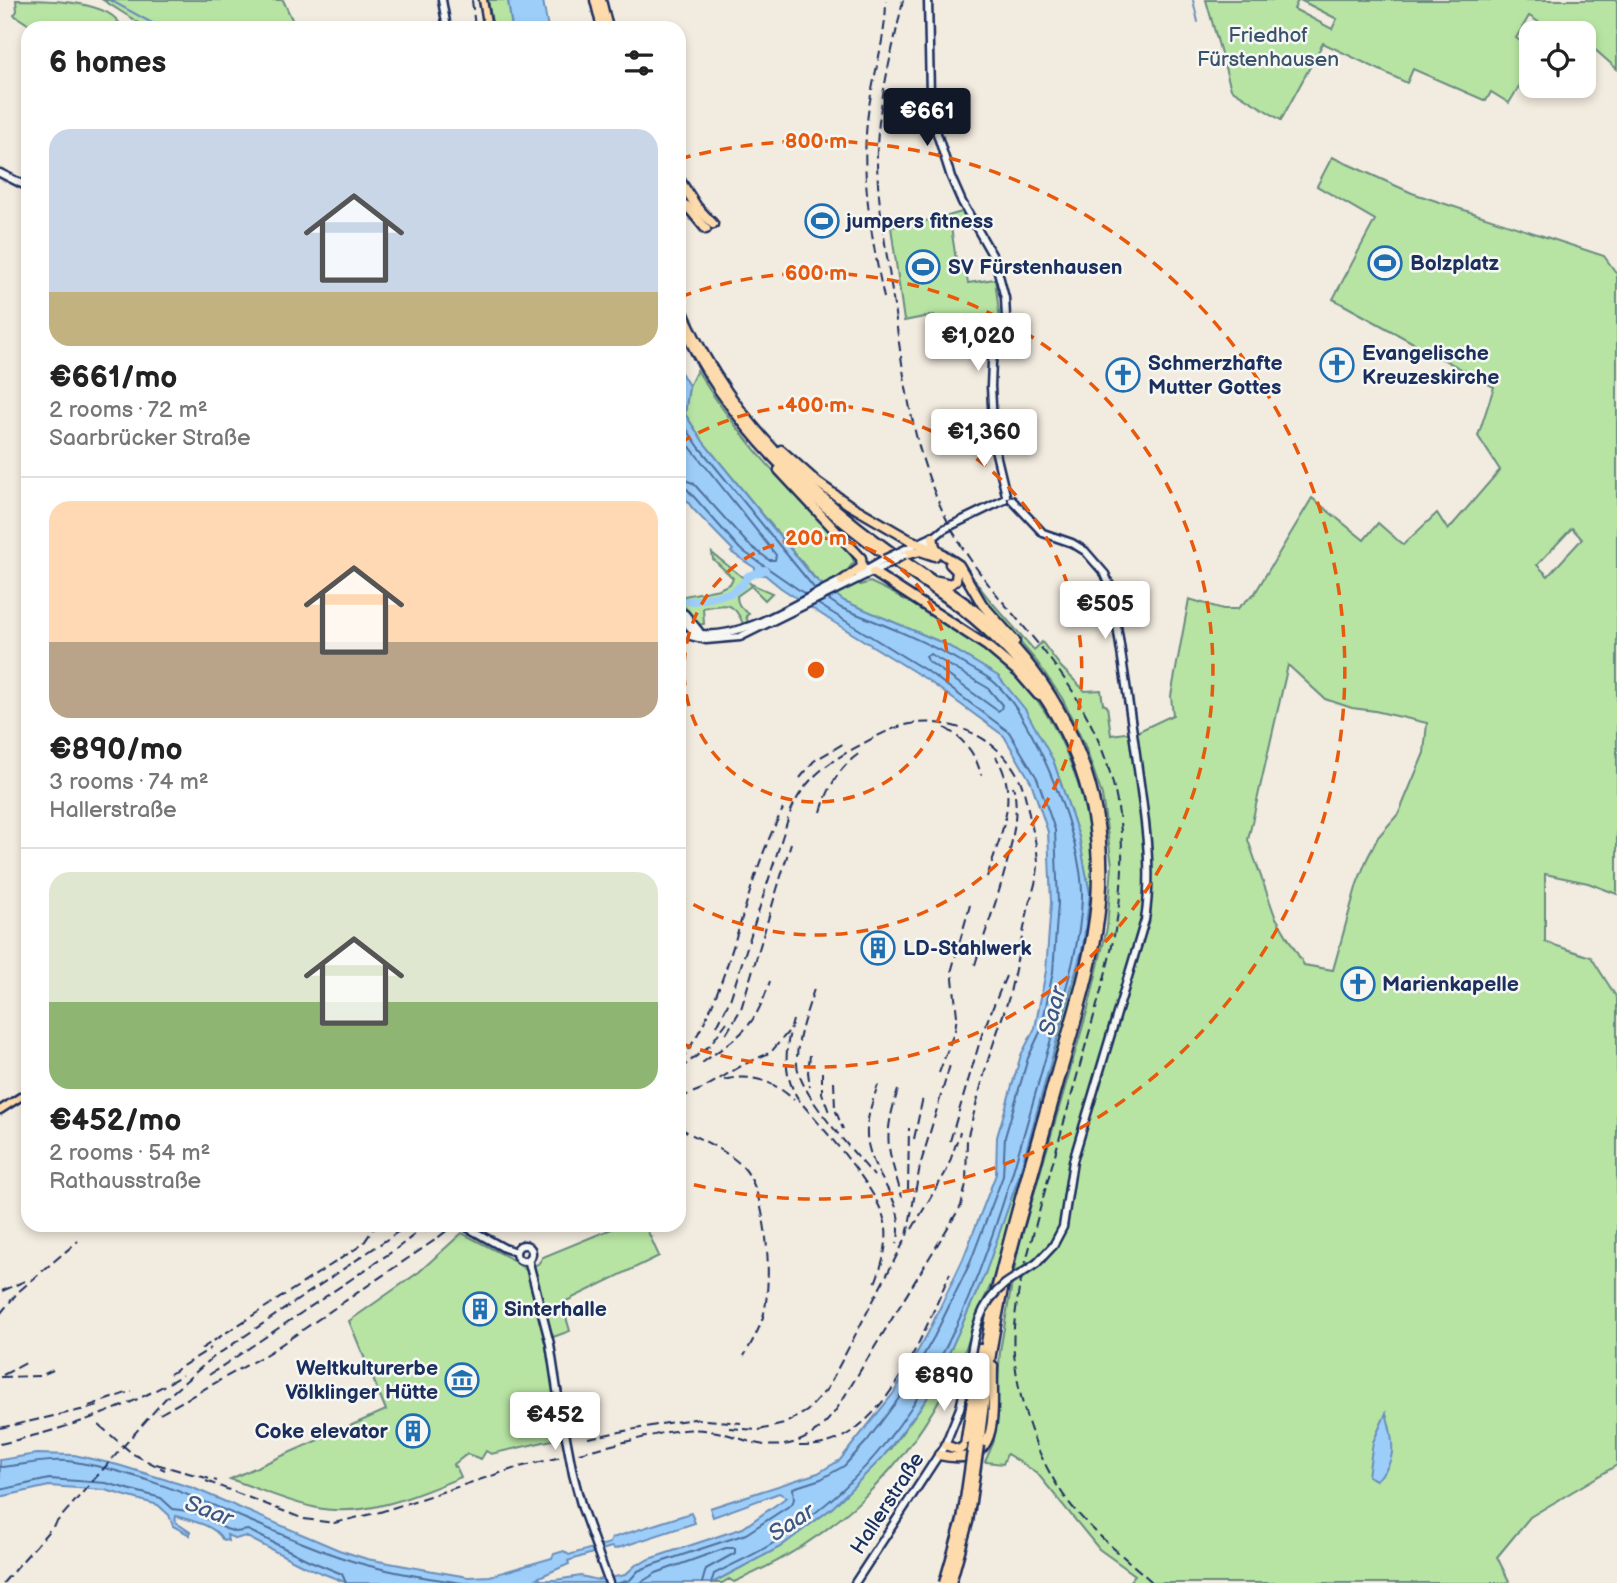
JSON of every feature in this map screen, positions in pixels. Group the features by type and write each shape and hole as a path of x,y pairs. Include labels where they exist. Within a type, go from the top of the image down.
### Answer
{"highway":[{"path":"595,0 600,21"},
{"path":"601,0 606,21"},
{"path":"686,190 710,226 686,206"},
{"path":"686,317 703,352 747,418 784,461 830,505 993,626 1038,676"},
{"path":"686,330 713,382 790,484 861,558 862,567 856,576 842,580"},
{"path":"747,418 804,472 833,494 942,553"},
{"path":"752,434 779,464 844,524 989,630 1031,678 1050,704 1065,733 1087,791 1098,840"},
{"path":"933,537 935,547 959,565 982,604 1021,649 1065,719 1093,790 1098,840 1096,901 1088,952 995,1305 975,1370 965,1445 959,1450 945,1445"},
{"path":"904,553 920,551 934,555 952,565 958,573 951,584 929,578"},
{"path":"873,572 995,652 1036,692 1065,733"},
{"path":"951,1583 968,1522 995,1305 1001,1293 1005,1264"},
{"path":"939,1455 970,1457 982,1451 988,1443 991,1430 995,1305"},
{"path":"943,1583 962,1520 976,1445"}],"main road":[{"path":"483,0 487,21"},
{"path":"0,1110 21,1096"}],"street":[{"path":"442,0 446,21"},
{"path":"686,625 693,631 708,634 737,631 772,619 1007,499 994,445 991,386 992,362 1006,317 1005,298 995,260 962,202 933,121 928,0"},
{"path":"0,173 21,184"},
{"name":"Hallerstraße","path":"855,1583 945,1445 960,1408 974,1336 984,1307 1005,1284 1037,1263 1053,1246 1063,1227 1073,1161 1145,920 1149,884 1145,817 1113,597 1105,575 1085,551 1072,543 1047,535 1007,499"},
{"path":"856,576 873,572 887,561"},
{"path":"686,635 703,639 728,640 740,637 842,580"},
{"path":"686,615 695,628 708,634"},
{"path":"475,1232 516,1252 520,1259 528,1259"},
{"path":"516,1252 521,1245 528,1246 531,1252 528,1259 550,1344 573,1474 582,1508 609,1583"}],"green space":[{"path":"16,0 61,1 92,7 106,12 117,21 23,21 14,15 17,11"},
{"path":"103,0 283,0 293,21 136,21"},
{"path":"488,0 508,0 511,21 492,21"},
{"name":"Friedhof Fürstenhausen","path":"1206,0 1298,0 1294,9 1332,29 1337,19 1300,0 1617,0 1617,69 1596,51 1596,21 1537,21 1529,16 1526,21 1519,21 1516,38 1519,40 1519,87 1509,103 1491,92 1486,101 1413,69 1407,83 1323,43 1281,120 1231,89"},
{"path":"1332,157 1412,193 1604,256 1617,274 1617,894 1588,883 1545,874 1545,942 1591,957 1617,998 1617,1465 1530,1517 1497,1557 1510,1583 1128,1583 1135,1575 1099,1549 1037,1473 1007,1454 1003,1464 985,1462 994,1441 1000,1351 1018,1249 1089,1005 1107,928 1112,865 1102,795 1085,746 1062,698 1037,662 986,602 971,578 1034,650 1042,642 1061,667 1085,691 1101,690 1103,704 1107,706 1111,735 1139,731 1173,715 1171,696 1189,599 1223,609 1237,609 1255,593 1312,498 1364,540 1378,523 1403,545 1437,513 1448,530 1500,470 1478,436 1494,387 1333,299 1375,220 1317,186","holes":["1572,528 1582,539 1548,576 1537,565","1288,665 1325,699 1352,708 1427,723 1424,753 1399,813 1378,837 1357,884 1333,970 1304,965 1275,916 1248,840"]},
{"path":"962,212 966,219 951,227 958,273 966,272 968,283 995,279 1000,321 983,324 989,350 986,359 954,353 934,315 904,321 891,227"},
{"path":"697,370 750,443 851,554 854,562 847,571 860,585 870,582 931,614 988,653 1024,684 1055,729 1078,783 1086,812 1094,869 1092,919 1076,987 994,1276 953,1374 913,1441 863,1499 803,1546 734,1582 729,1579 722,1583 712,1583 780,1547 832,1508 890,1449 926,1400 985,1274 1019,1176 1083,946 1090,894 1079,837 1053,760 999,677 945,644 844,601 828,591 704,443 686,416 689,386"},
{"path":"712,553 751,584 772,593 765,600 751,586 737,596 739,605 749,614 746,616 748,622 743,624 732,607 723,605 703,608 704,624 697,625 686,608 686,596 730,584 733,578 713,559"},
{"name":"Weltkulturerbe Völklinger Hütte","path":"604,1232 648,1232 659,1256 562,1303 570,1331 545,1340 561,1438 491,1454 486,1451 481,1459 467,1454 453,1465 461,1477 407,1498 369,1508 332,1510 313,1507 230,1479 386,1410 349,1321 419,1272 462,1233 525,1269 538,1264 543,1257"}],"water":[{"path":"508,0 543,1 547,21 511,21"},
{"path":"686,381 689,386 686,407"},
{"name":"Saar","path":"686,416 704,443 814,578 844,601 945,644 998,676 1025,709 1053,760 1079,837 1090,894 1083,946 1019,1176 985,1274 926,1400 882,1458 832,1508 780,1547 712,1583 347,1583 304,1566 245,1536 236,1539 227,1535 228,1541 208,1527 176,1516 175,1522 190,1532 190,1535 173,1526 169,1515 158,1505 105,1490 49,1486 0,1497 0,1460 36,1454 74,1455 118,1465 193,1488 339,1550 367,1559 468,1577 490,1576 552,1558 554,1554 564,1551 569,1555 691,1513 695,1523 568,1561 569,1564 537,1578 555,1580 581,1576 598,1580 625,1575 638,1563 743,1528 787,1497 779,1493 713,1517 710,1508 818,1473 840,1460 893,1394 928,1333 963,1259 996,1174 997,1137 1021,1055 1035,1028 1046,971 1051,903 1048,832 1031,782 1004,736 926,679 827,618 765,575 755,574 755,568 731,552 733,550 686,500"},
{"path":"1386,1413 1391,1431 1391,1457 1376,1480 1368,1476 1373,1442"}],"waterway":[{"path":"110,0 148,21"},
{"path":"1193,0 1198,22"},
{"path":"686,601 731,593 742,585 748,576 765,570"}],"railway":[{"path":"472,0 474,21"},
{"path":"884,298 875,255 865,166 867,122 884,31 886,0"},
{"path":"903,0 880,111 877,165 879,200 901,357 914,427 935,494 970,559 1045,652 1088,718 1111,775 1122,845 1119,905 1108,964 1019,1289 1014,1337 1017,1374 1033,1436 1062,1493 1093,1529 1153,1583"},
{"path":"717,1026 730,1000 794,804 815,776 832,762 892,729 917,723 963,729 990,743 1011,765 1024,793 1037,854 1037,877 1028,908"},
{"path":"945,728 968,748 981,775"},
{"path":"800,778 814,761 846,742"},
{"path":"821,812 835,779 860,753"},
{"path":"987,877 1002,832 1007,802 1007,787 996,757"},
{"path":"975,965 1010,849 1016,804 1013,786"},
{"path":"686,1052 713,1003 756,872 783,809"},
{"path":"726,1034 741,1009 791,843"},
{"path":"206,1481 304,1519 334,1523 380,1512 519,1467 667,1432 706,1430 754,1443 779,1445 802,1440 822,1427 838,1407 961,1206 966,1184 967,1139 988,1060 1009,997 1030,901"},
{"path":"939,1073 955,1030 957,1016 952,969 970,905"},
{"path":"950,1141 983,1031 1006,976"},
{"path":"702,1063 745,1030 758,1010 770,981"},
{"path":"814,989 798,1045 797,1064 800,1077 817,1106 874,1176"},
{"path":"793,1020 787,1061 794,1091 863,1179 882,1213 886,1243 874,1286"},
{"path":"686,1064 709,1046 727,1022"},
{"path":"686,1095 771,1052 788,1032"},
{"path":"810,1055 810,1087"},
{"path":"729,1428 759,1430 784,1424 807,1411 827,1389 907,1236 920,1166 950,1065"},
{"path":"822,1072 822,1093 829,1112"},
{"path":"724,1080 762,1080 794,1100"},
{"path":"834,1081 835,1109 843,1129"},
{"path":"878,1085 869,1116 867,1140 873,1161 895,1204 899,1229 897,1244"},
{"path":"898,1090 890,1121 889,1144 902,1197"},
{"path":"914,1139 923,1097"},
{"path":"908,1191 909,1128"},
{"path":"686,1131 721,1150 743,1167 758,1197 766,1239 768,1283 763,1317 744,1356"},
{"path":"912,1229 947,1170 960,1132"},
{"path":"201,1349 363,1244 371,1232"},
{"path":"3,1583 165,1399 211,1359 398,1232"},
{"path":"209,1375 418,1232"},
{"path":"160,1414 270,1352 445,1232"},
{"path":"0,1314 18,1292 78,1241"},
{"path":"799,1446 823,1444 846,1435 864,1422 881,1404 908,1362 950,1273"},
{"path":"2,1291 25,1281"},
{"path":"170,1374 211,1348"},
{"path":"3,1375 26,1363"},
{"path":"0,1377 40,1376 53,1370"},
{"path":"0,1444 94,1417 139,1398 182,1375"},
{"path":"89,1406 132,1391"},
{"path":"0,1428 99,1406"},
{"path":"661,1424 694,1419 741,1423"},
{"path":"588,1438 662,1424"},
{"path":"99,1425 133,1454 165,1470"},
{"path":"156,1464 217,1481"}],"place":[{"name":"jumpers fitness","path":"822,221"},
{"name":"Bolzplatz","path":"1385,263"},
{"name":"SV Fürstenhausen","path":"923,267"},
{"name":"Evangelische Kreuzeskirche","path":"1337,365"},
{"name":"Schmerzhafte Mutter Gottes","path":"1123,375"},
{"name":"LD-Stahlwerk","path":"878,948"},
{"name":"Marienkapelle","path":"1358,984"},
{"name":"Sinterhalle","path":"480,1309"},
{"name":"Weltkulturerbe Völklinger Hütte","path":"462,1380"},
{"name":"Coke elevator","path":"413,1431"}]}
